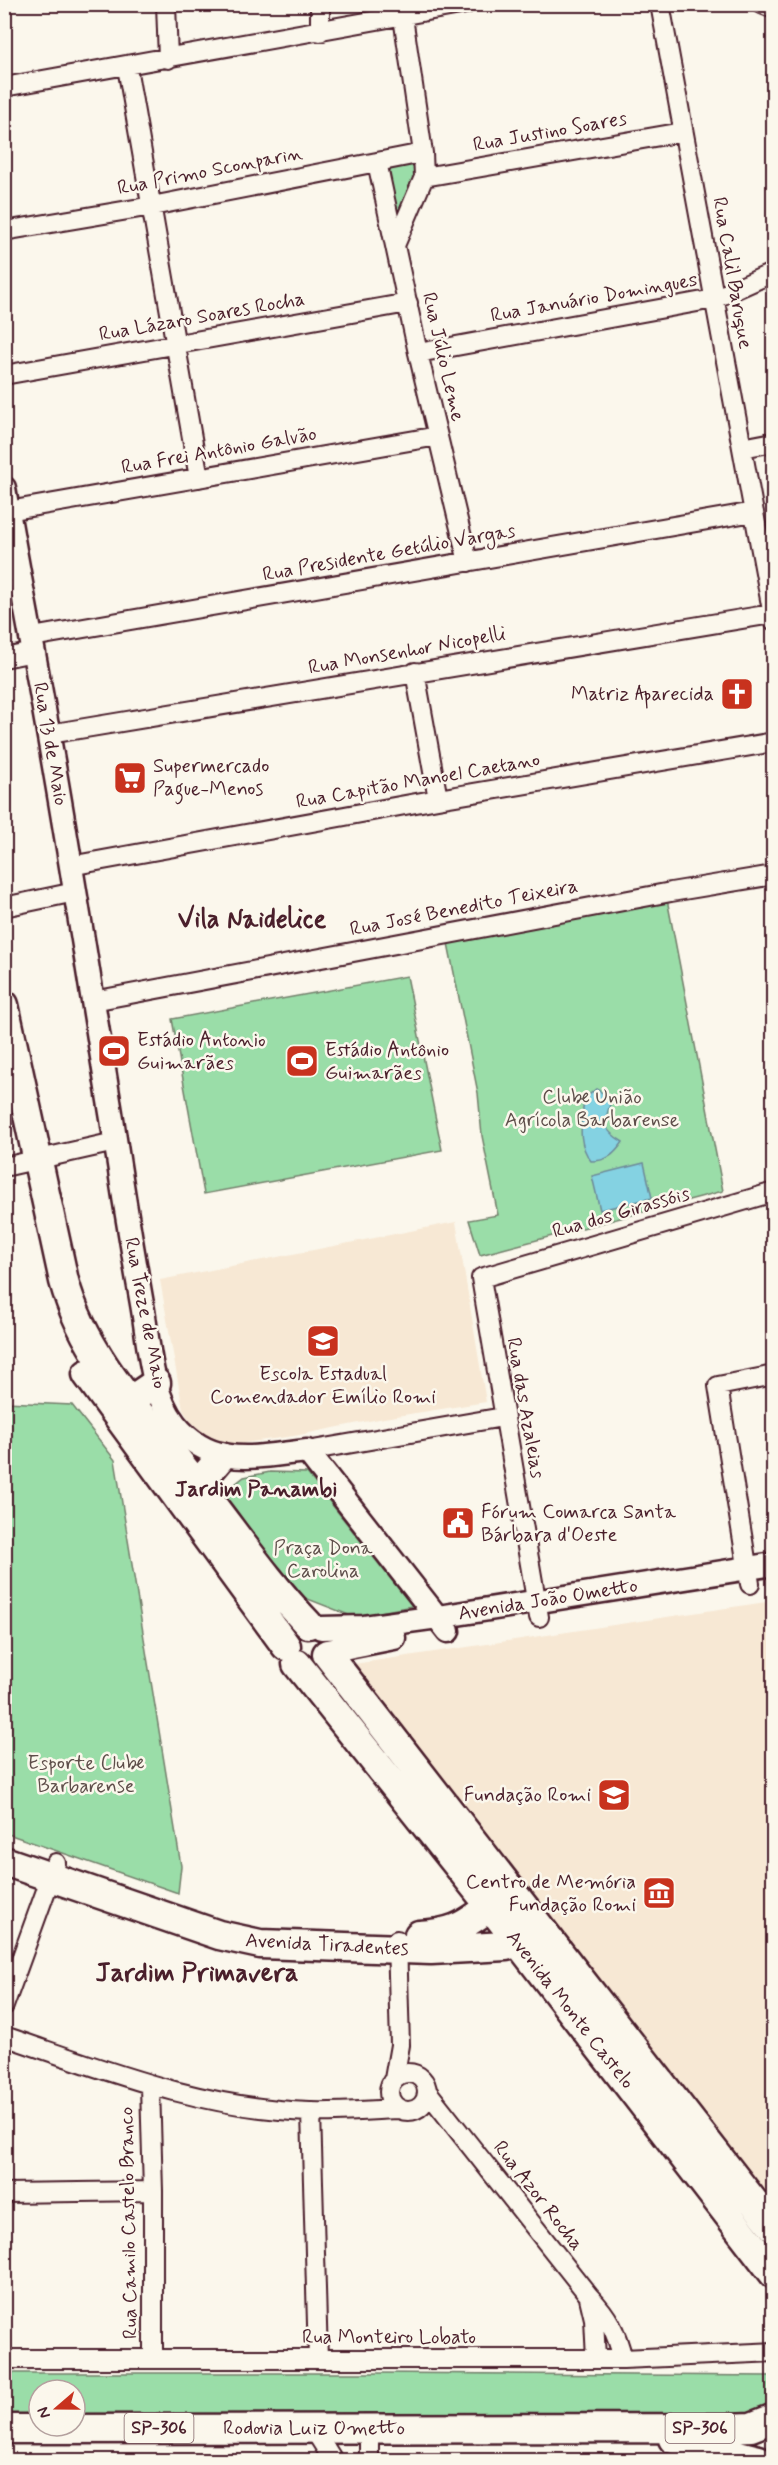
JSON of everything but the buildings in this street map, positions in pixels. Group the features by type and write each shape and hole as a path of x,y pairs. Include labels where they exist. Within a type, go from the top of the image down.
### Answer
{"main road":[{"name":"Avenida Monte Castelo","path":"4,1005 22,1163 69,1302 94,1350 279,1592 321,1639 528,1935 774,2228"},
{"name":"Avenida Monte Castelo","path":"4,1082 48,1288 55,1312 76,1358 292,1655 502,1900"},
{"path":"130,1400 156,1383"},
{"path":"197,1485 221,1457"},
{"path":"295,1628 321,1639 317,1665 303,1666 292,1655 290,1633 295,1628"},
{"name":"Avenida Tiradentes","path":"4,1845 53,1870 219,1935 242,1941 285,1946 398,1943 475,1948 506,1946 528,1935"},
{"name":"Avenida Tiradentes","path":"4,1861 53,1870"},
{"name":"Avenida Tiradentes","path":"398,1943 451,1932 502,1900"},
{"name":"Avenida Monte Castelo","path":"528,1935 539,1969 774,2274"},
{"path":"475,1948 508,1956 539,1969"},
{"name":"Rodovia Luiz Ometto","path":"4,2429 728,2428 752,2427 774,2418"},
{"name":"Rodovia Luiz Ometto","path":"624,2429 759,2460"}],"street":[{"path":"166,4 168,60"},
{"path":"320,4 320,32"},
{"path":"4,87 320,32 403,11 466,4"},
{"name":"Rua Calil Baruque","path":"660,4 773,618"},
{"path":"762,4 774,9"},
{"path":"396,243 424,177 423,153 403,11"},
{"path":"127,67 199,478"},
{"name":"Rua Justino Soares","path":"424,177 683,132"},
{"name":"Rua Primo Sconparin","path":"4,231 152,206 423,153"},
{"name":"Rua Júlio Leme","path":"377,162 418,353 468,562"},
{"name":"Rua Januário Domingues","path":"418,353 714,299 774,272"},
{"name":"Rua Lázaro Soares Rocha","path":"4,375 408,303"},
{"name":"Rua Frei Antônio Galvão","path":"8,511 438,436"},
{"path":"742,448 774,442"},
{"name":"Rua 13 de Maio","path":"4,488 49,734 93,1001"},
{"name":"Rua Presidente Getúlio Vargas","path":"4,658 33,645 468,562 754,512"},
{"name":"Rua Monsenhor Nicopelli","path":"49,734 415,672 773,618"},
{"path":"415,672 438,799"},
{"name":"Rua Capitão Manoel Caetano","path":"70,866 438,799 774,742"},
{"name":"Rua José Benedito Teixeira","path":"93,1001 671,892 774,875"},
{"path":"4,908 75,892"},
{"name":"Rua Treze de Maio","path":"93,1001 156,1383 164,1406 191,1440 204,1450 221,1457 239,1458 307,1451 504,1417"},
{"path":"22,1163 115,1142"},
{"name":"Rua dos Girassóis","path":"481,1278 774,1192"},
{"name":"Rua das Azaleias","path":"481,1278 537,1609"},
{"path":"749,1576 718,1386 774,1375"},
{"path":"307,1451 443,1624"},
{"name":"Avenida João Ometto","path":"321,1639 367,1642 443,1624 749,1576 774,1564"},
{"name":"Avenida João Ometto","path":"749,1576 774,1580"},
{"path":"4,2006 53,1870"},
{"path":"398,1943 400,2045 397,2082 391,2102 406,2110 452,2123"},
{"path":"4,2036 150,2086 248,2106 310,2112 406,2110 424,2103 427,2091 422,2079 397,2082 358,2110"},
{"name":"Rua Camilo Castelo Branco","path":"150,2086 153,2191 153,2359"},
{"name":"Rua Azor Rocha","path":"427,2091 589,2296 602,2309 615,2330 623,2359"},
{"path":"310,2112 318,2359"},
{"path":"4,2193 153,2191"},
{"name":"Rua Azor Rocha","path":"589,2296 594,2319 596,2359"},
{"name":"Rua Monteiro Lobato","path":"4,2358 623,2359 774,2352"},
{"path":"313,2428 333,2460"},
{"path":"366,2460 369,2457 369,2429"}],"shaded area":[{"name":"Escola Estadual Comendador Emílio Romi","path":"456,1222 486,1402 230,1445 203,1433 191,1422 183,1410 160,1280"},
{"name":"Fundação Romi","path":"773,1601 773,2208 354,1664"}],"green space":[{"path":"413,162 415,180 396,231 385,169"},
{"name":"Clube União Agrícola Barbarense","path":"667,899 723,1191 480,1255 469,1220 498,1215 482,1136 478,1093 448,943"},
{"name":"Estádio Antônio Guimarães","path":"407,976 442,1150 204,1194 172,1019"},
{"name":"Esporte Clube Barbarense","path":"5,1402 72,1405 115,1460 181,1866 178,1893 5,1833"},
{"name":"Praça Dona Carolina","path":"270,1472 307,1473 412,1606 354,1617 300,1596 228,1500 230,1488 244,1477"},
{"path":"4,2373 773,2376 774,2412 762,2417 87,2424 87,2378 27,2378 27,2424 5,2424"}],"water":[{"path":"596,1089 611,1101 606,1125 611,1133 623,1142 610,1156 591,1161 583,1147 581,1124 584,1099"},
{"path":"644,1163 652,1198 600,1210 592,1176"}],"place":[{"name":"Matriz Aparecida","path":"737,694"},
{"name":"Supermercado Pague-Menos","path":"130,778"},
{"name":"Estádio Antonio Guimarães","path":"114,1051"},
{"name":"Estádio Antônio Guimarães","path":"302,1061"},
{"name":"Escola Estadual Comendador Emílio Romi","path":"323,1341"},
{"name":"Fórum Comarca Santa Bárbara d'Oeste","path":"458,1523"},
{"name":"Fundação Romi","path":"614,1795"},
{"name":"Centro de Memória Fundação Romi","path":"659,1893"}],"district":[{"name":"Vila Naidelice","path":"252,920"},
{"name":"Jardim Panambi","path":"256,1490"},
{"name":"Jardim Primavera","path":"197,1974"}]}
